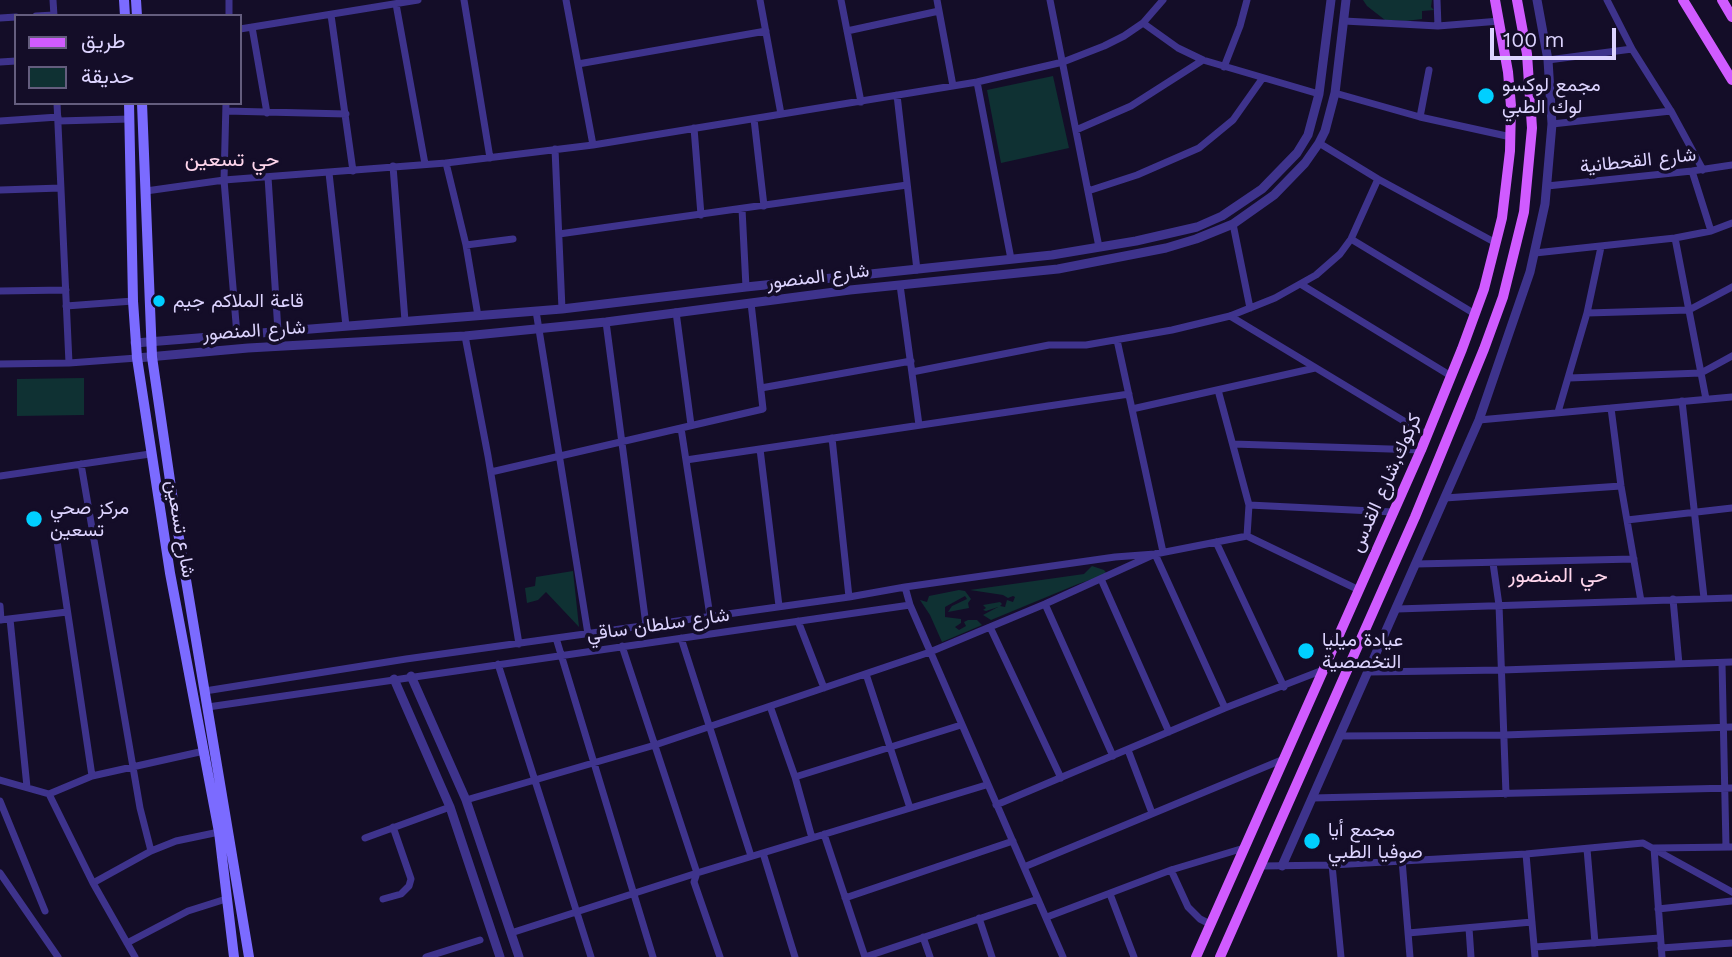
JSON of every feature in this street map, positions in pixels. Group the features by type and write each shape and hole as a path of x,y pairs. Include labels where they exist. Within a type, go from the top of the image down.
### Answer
{"main road":[{"name":"كركوك,شارع القدس","path":"1196,957 1427,435 1475,314 1496,243 1511,137 1508,72 1495,0"},
{"name":"كركوك,شارع القدس","path":"1220,957 1415,517 1503,297 1524,212 1532,128 1527,54 1517,0"},
{"path":"1683,0 1732,80"},
{"path":"1722,0 1732,17"},
{"name":"شارع تسعين","path":"129,105 136,358 150,454 219,832 234,957"},
{"name":"شارع تسعين","path":"142,105 152,357 174,508 249,957"},
{"path":"1444,394 1462,401"}],"street":[{"path":"242,29 418,0"},
{"path":"464,0 489,158"},
{"path":"566,0 593,145"},
{"path":"760,0 781,114"},
{"path":"841,0 861,102"},
{"path":"938,0 953,86"},
{"path":"1050,0 1099,247"},
{"path":"146,191 225,180 446,163 593,145 977,82 1062,62 1104,46 1143,23 1163,0"},
{"path":"1224,67 1247,0"},
{"name":"شارع المنصور","path":"135,343 562,309 1052,256 1197,227 1222,216 1262,189 1297,153 1308,135 1319,94 1331,0"},
{"name":"شارع المنصور","path":"136,358 247,348 465,336 606,322 850,290 1058,269 1186,242 1233,224 1274,195 1292,178 1319,143 1335,93 1346,0"},
{"path":"1437,0 1438,26"},
{"path":"1282,866 1479,421 1524,292 1535,253 1547,186 1552,124 1548,60 1537,0"},
{"path":"1607,0 1632,49 1671,111 1703,170"},
{"path":"396,4 425,164"},
{"path":"847,31 939,11"},
{"path":"331,15 353,171"},
{"path":"1344,22 1438,26 1500,21"},
{"path":"1143,23 1178,48 1203,60 1319,94"},
{"path":"252,27 267,113"},
{"path":"578,64 766,31"},
{"path":"1548,60 1632,49"},
{"path":"1076,130 1131,106 1203,60"},
{"path":"1420,117 1429,70"},
{"path":"1088,191 1137,175 1199,148 1233,120 1262,79"},
{"path":"977,82 1011,259"},
{"path":"1335,93 1420,117 1511,137"},
{"path":"897,95 916,270"},
{"path":"57,105 69,363"},
{"path":"237,335 225,180 226,107 267,113 346,114"},
{"path":"1552,124 1671,111"},
{"path":"754,118 764,206"},
{"path":"0,121 130,120"},
{"path":"694,128 701,215"},
{"path":"1319,143 1378,179 1496,243"},
{"path":"555,149 562,309"},
{"path":"446,163 466,245 478,316"},
{"name":"شارع القحطانية","path":"1547,186 1692,172 1732,165"},
{"path":"393,166 405,321"},
{"path":"1692,172 1711,231"},
{"path":"329,173 346,326"},
{"path":"268,177 278,331"},
{"path":"912,372 1049,345 1078,346 1116,341 1199,324 1250,308 1302,285 1328,265 1351,239 1378,179"},
{"path":"559,234 907,186"},
{"path":"0,190 61,188"},
{"path":"743,209 746,287"},
{"path":"1535,253 1675,237 1711,231 1732,223"},
{"path":"1233,224 1250,308"},
{"path":"1675,237 1706,399"},
{"path":"466,245 513,239"},
{"path":"1351,239 1475,314"},
{"path":"1558,412 1587,313 1601,247"},
{"path":"849,276 850,290"},
{"path":"900,285 919,425"},
{"path":"1302,285 1451,376"},
{"path":"1587,313 1689,310 1732,287"},
{"path":"0,291 66,290"},
{"path":"66,306 133,301"},
{"path":"491,472 763,409 751,303"},
{"path":"537,311 588,634"},
{"path":"676,312 691,425"},
{"path":"1230,316 1427,435"},
{"path":"606,322 646,625"},
{"path":"465,336 491,472 519,644"},
{"path":"1116,341 1129,394 1159,553 1225,708"},
{"path":"1569,378 1700,373 1732,356"},
{"path":"0,364 136,358"},
{"path":"761,388 911,361"},
{"path":"1132,409 1316,368"},
{"path":"1218,390 1249,505 1247,536"},
{"path":"686,460 1129,394"},
{"path":"1479,421 1732,397"},
{"path":"1682,401 1704,598"},
{"path":"1611,408 1621,486 1642,601"},
{"path":"681,428 710,616"},
{"path":"832,438 849,597"},
{"path":"1233,444 1420,450"},
{"path":"760,449 779,606"},
{"path":"0,476 150,454"},
{"path":"81,464 140,808 152,851"},
{"path":"1445,498 1621,486"},
{"path":"1249,505 1393,512"},
{"path":"1627,520 1732,508"},
{"path":"56,534 92,776"},
{"path":"205,691 905,587 1159,553 1247,536 1359,590"},
{"path":"1216,542 1284,687"},
{"path":"466,800 655,745 930,652 1159,553"},
{"path":"1416,564 1634,559"},
{"path":"1493,563 1499,605 1506,794"},
{"path":"1101,579 1169,732"},
{"path":"905,587 909,605 1063,957"},
{"path":"1396,609 1732,598"},
{"path":"1673,600 1679,664"},
{"path":"1045,604 1113,756"},
{"name":"شارع سلطان ساقي","path":"208,707 909,605"},
{"path":"0,606 27,787"},
{"path":"4,619 67,612"},
{"path":"798,621 824,688"},
{"path":"990,627 1061,778"},
{"path":"556,638 653,957"},
{"path":"681,638 751,856"},
{"path":"622,646 697,873 694,882 720,957"},
{"path":"1369,672 1732,662"},
{"path":"1654,849 1729,847 1728,727 1722,663"},
{"path":"498,664 591,957"},
{"path":"996,805 1225,708 1324,670"},
{"path":"866,674 910,808"},
{"path":"411,676 466,800 519,957"},
{"path":"394,679 450,807 500,957"},
{"path":"770,706 795,777 812,838"},
{"path":"795,777 961,725"},
{"path":"1340,736 1504,735 1728,727"},
{"path":"1128,750 1152,813"},
{"path":"0,780 49,794 92,776 204,751"},
{"path":"1024,867 1284,759"},
{"path":"511,933 751,856 986,785"},
{"path":"1312,799 1728,788"},
{"path":"49,794 93,883 135,957"},
{"path":"0,801 45,911"},
{"path":"365,838 450,807"},
{"path":"383,899 401,894 409,886 411,879 393,827"},
{"path":"93,883 176,841 219,832"},
{"path":"824,834 865,957 1038,899"},
{"path":"845,898 1013,841"},
{"path":"1262,866 1332,865 1526,854 1643,843 1732,892"},
{"path":"1047,917 1171,870 1244,848"},
{"path":"1587,849 1595,943"},
{"path":"1654,849 1662,957"},
{"path":"763,853 795,957"},
{"path":"1526,854 1535,957"},
{"path":"1402,860 1409,957"},
{"path":"1332,865 1340,957"},
{"path":"1171,870 1188,907 1200,919 1210,924"},
{"path":"0,873 58,957"},
{"path":"1110,894 1134,957"},
{"path":"127,943 188,911 226,899"},
{"path":"1658,909 1732,901"},
{"path":"979,918 992,957"},
{"path":"1408,933 1532,922"},
{"path":"1469,928 1471,957"},
{"path":"923,937 930,957"},
{"path":"1535,947 1660,938"},
{"path":"426,957 480,940"},
{"path":"1661,948 1732,943"}],"green space":[{"path":"1363,0 1432,0 1431,7 1434,10 1422,11 1422,19 1385,20"},
{"path":"1053,76 1069,148 1001,163 987,90"},
{"path":"84,378 84,415 17,416 17,379"},
{"path":"1092,566 1104,570 1107,574 991,620 983,615 998,607 986,611 983,610 986,608 983,605 1000,602 1000,606 1005,607 1007,600 1013,602 1015,597 970,590 1084,574"},
{"path":"573,571 579,627 546,592 538,600 527,603 525,588 535,586 536,577"},
{"path":"965,591 971,599 969,608 948,612 952,606 967,599 965,596 945,607 945,617 961,619 961,623 955,627 959,630 966,626 964,622 968,620 977,620 982,625 942,642 920,600 927,602 929,596"}],"place":[{"name":"مجمع لوكسو لوك الطبي","path":"1486,96"},
{"name":"قاعة الملاكم جيم","path":"159,301"},
{"name":"مركز صحي تسعين","path":"34,519"},
{"name":"عيادة ميليا التخصصية","path":"1306,651"},
{"name":"مجمع أيا صوفيا الطبي","path":"1312,841"}],"district":[{"name":"حي تسعين","path":"232,160"},
{"name":"حي المنصور","path":"1558,576"}]}
